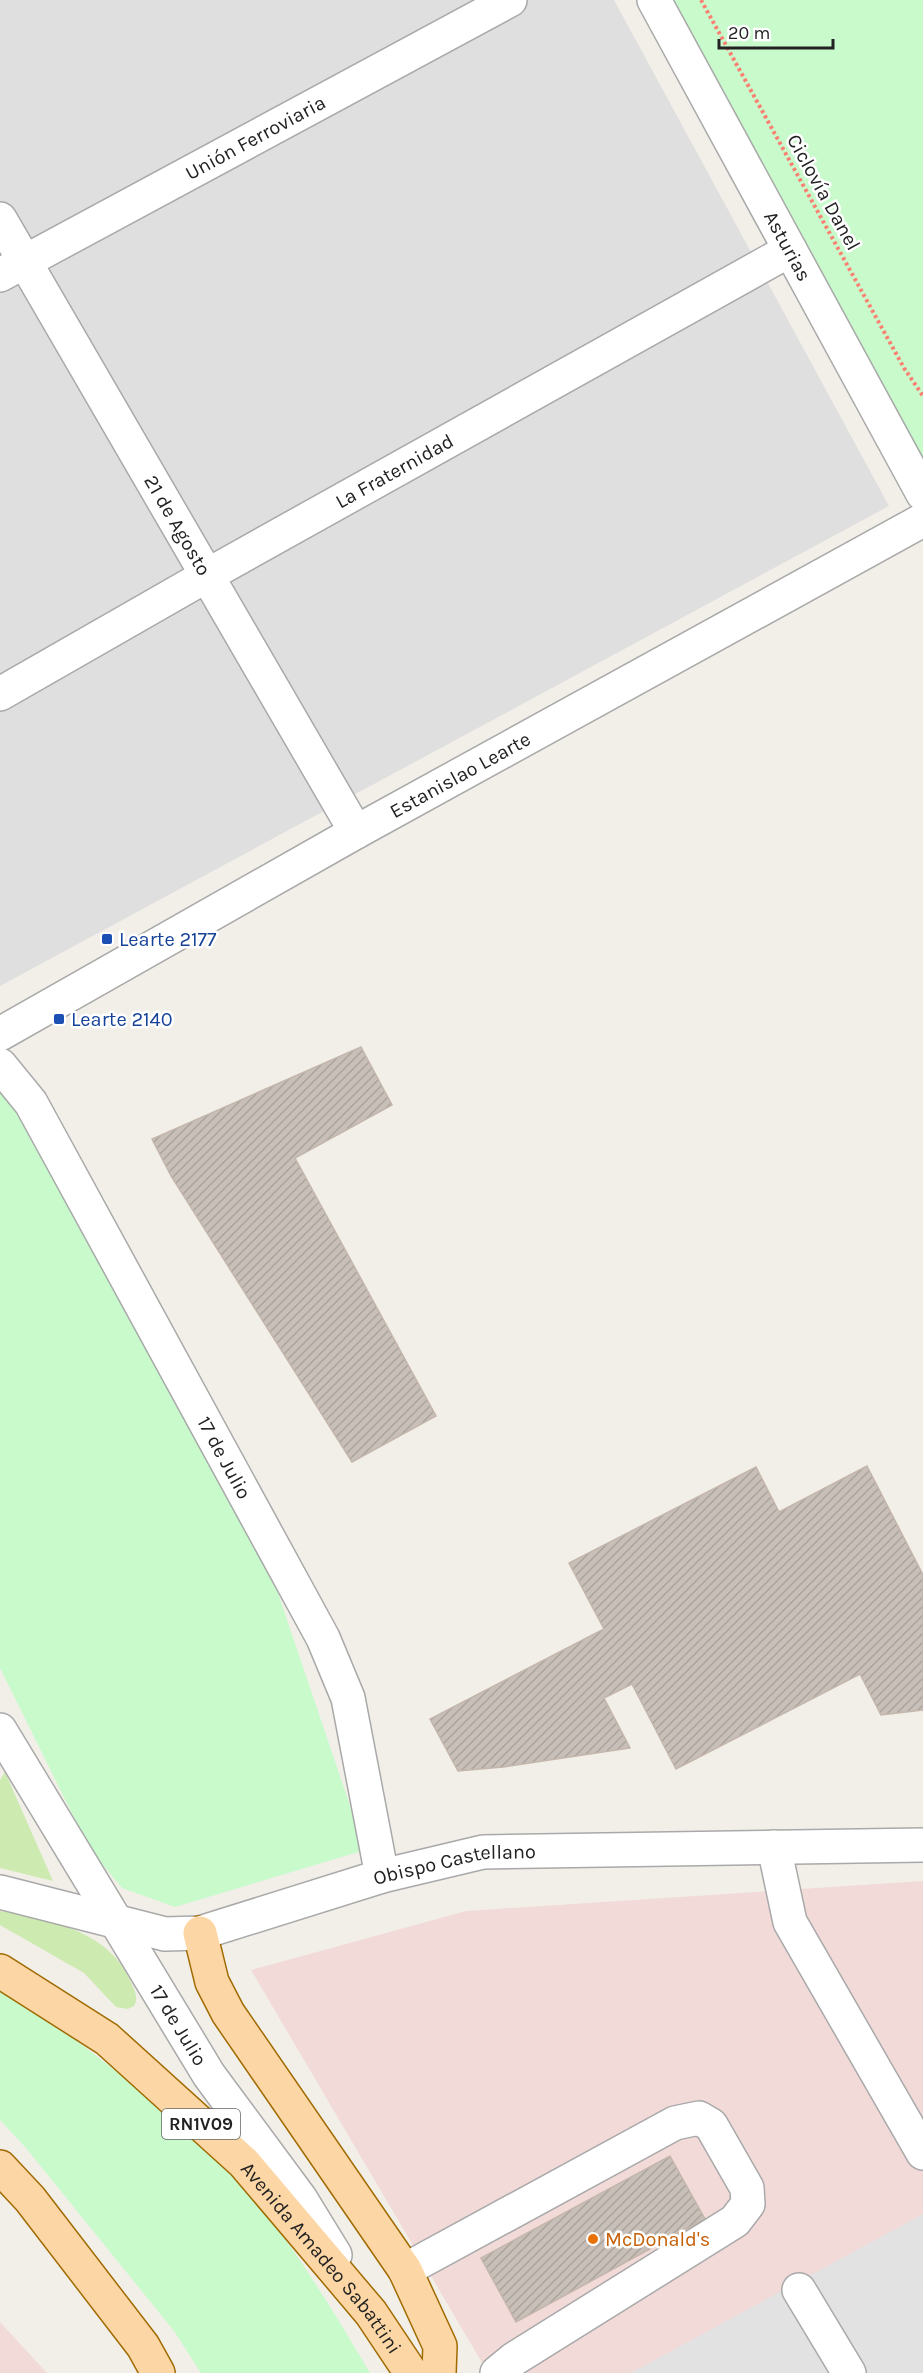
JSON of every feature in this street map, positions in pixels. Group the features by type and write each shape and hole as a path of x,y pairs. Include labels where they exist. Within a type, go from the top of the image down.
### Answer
{"main road":[{"path":"200,1933 212,1982 228,2013 405,2270 440,2346 439,2373"},
{"name":"Avenida Amadeo Sabattini","path":"0,1971 107,2039 244,2163 371,2313 411,2373"},
{"path":"0,2167 30,2199 143,2346 158,2373"}],"street":[{"name":"Unión Ferroviaria","path":"12,268 510,0"},
{"name":"Asturias","path":"654,0 923,494"},
{"name":"21 de Agosto","path":"0,219 12,268 206,576 356,832"},
{"name":"La Fraternidad","path":"0,694 206,576 790,250"},
{"name":"Estanislao Learte","path":"0,1034 356,832 923,520"},
{"name":"17 de Julio","path":"0,1065 32,1103 323,1638 348,1698 382,1876"},
{"name":"17 de Julio","path":"0,1730 209,2075 300,2198 371,2313"},
{"name":"Obispo Castellano","path":"0,1892 165,1934 200,1933 382,1876 483,1852 923,1845"},
{"path":"774,1847 790,1922 923,2153"},
{"path":"405,2270 675,2123 699,2118 711,2125 747,2188 748,2204 735,2221 514,2359 497,2373"},
{"path":"799,2290 849,2373"}],"path":[{"name":"Ciclovía Danel","path":"701,0 904,368 923,396"}],"shaded area":[{"path":"0,0 614,0 889,506 0,986"},
{"path":"923,1881 923,2373 488,2373 251,1970 466,1911"},
{"path":"923,2214 923,2373 631,2373"},
{"path":"0,2322 47,2373 0,2373"}],"green space":[{"path":"662,0 923,0 923,478"},
{"path":"6,1086 277,1590 365,1850 175,1907 122,1888 89,1848 0,1668 0,1089"},
{"path":"5,1772 53,1881 0,1868 0,1780"},
{"path":"0,1911 56,1923 92,1938 120,1963 136,1996 134,2006 128,2009 116,2007 84,1973 0,1925"},
{"path":"0,1989 46,2019 111,2067 200,2141 225,2165 285,2238 370,2373 201,2373 174,2331 26,2148 0,2120"}],"building":[{"path":"361,1047 392,1105 295,1158 436,1416 352,1462 171,1176 152,1139"},
{"path":"867,1466 923,1575 923,1710 881,1715 860,1674 676,1769 632,1684 604,1698 630,1748 503,1767 458,1771 430,1719 604,1629 569,1563 756,1467 779,1512"},
{"name":"McDonald's","path":"670,2156 705,2219 516,2322 481,2258"}],"place":[{"name":"Learte 2177","path":"107,939"},
{"name":"Learte 2140","path":"59,1019"},
{"name":"McDonald's","path":"593,2239"}]}
